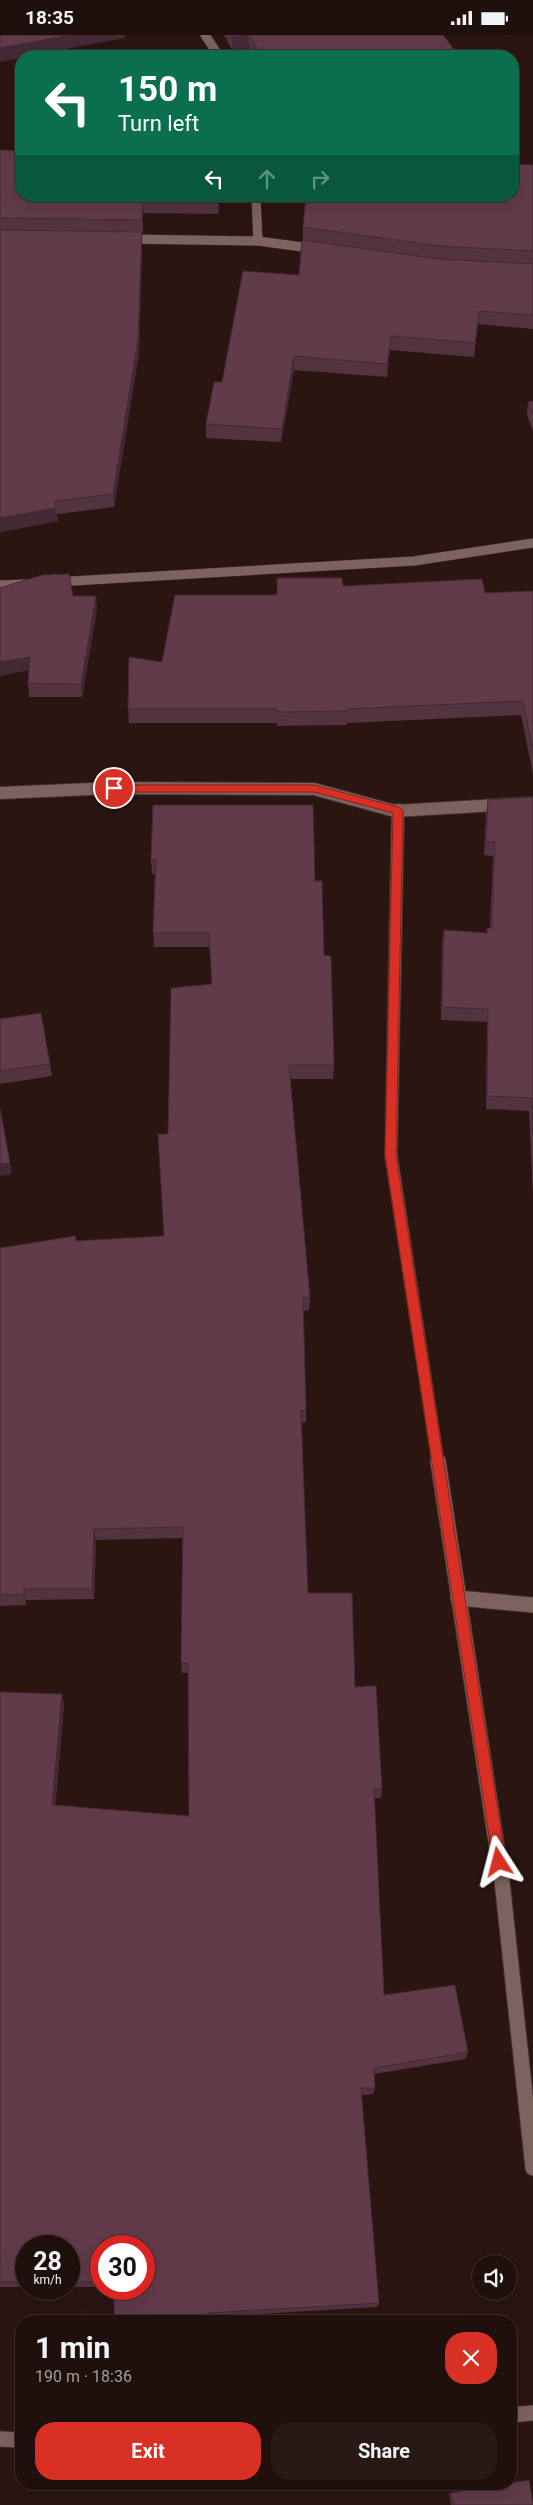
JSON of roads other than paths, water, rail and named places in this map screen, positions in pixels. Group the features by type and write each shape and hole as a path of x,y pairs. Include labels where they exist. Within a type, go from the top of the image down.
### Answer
{"street":[{"path":"205,35 215,50"},
{"path":"256,202 258,241"},
{"path":"119,239 258,241 324,250"},
{"path":"0,585 414,561 533,543"},
{"path":"0,793 114,788 314,789 398,810 533,803"},
{"path":"398,810 391,1155 502,1881 533,2168"},
{"path":"458,1598 533,1605"},
{"path":"517,2414 533,2413"},
{"path":"0,2439 15,2440"}]}
